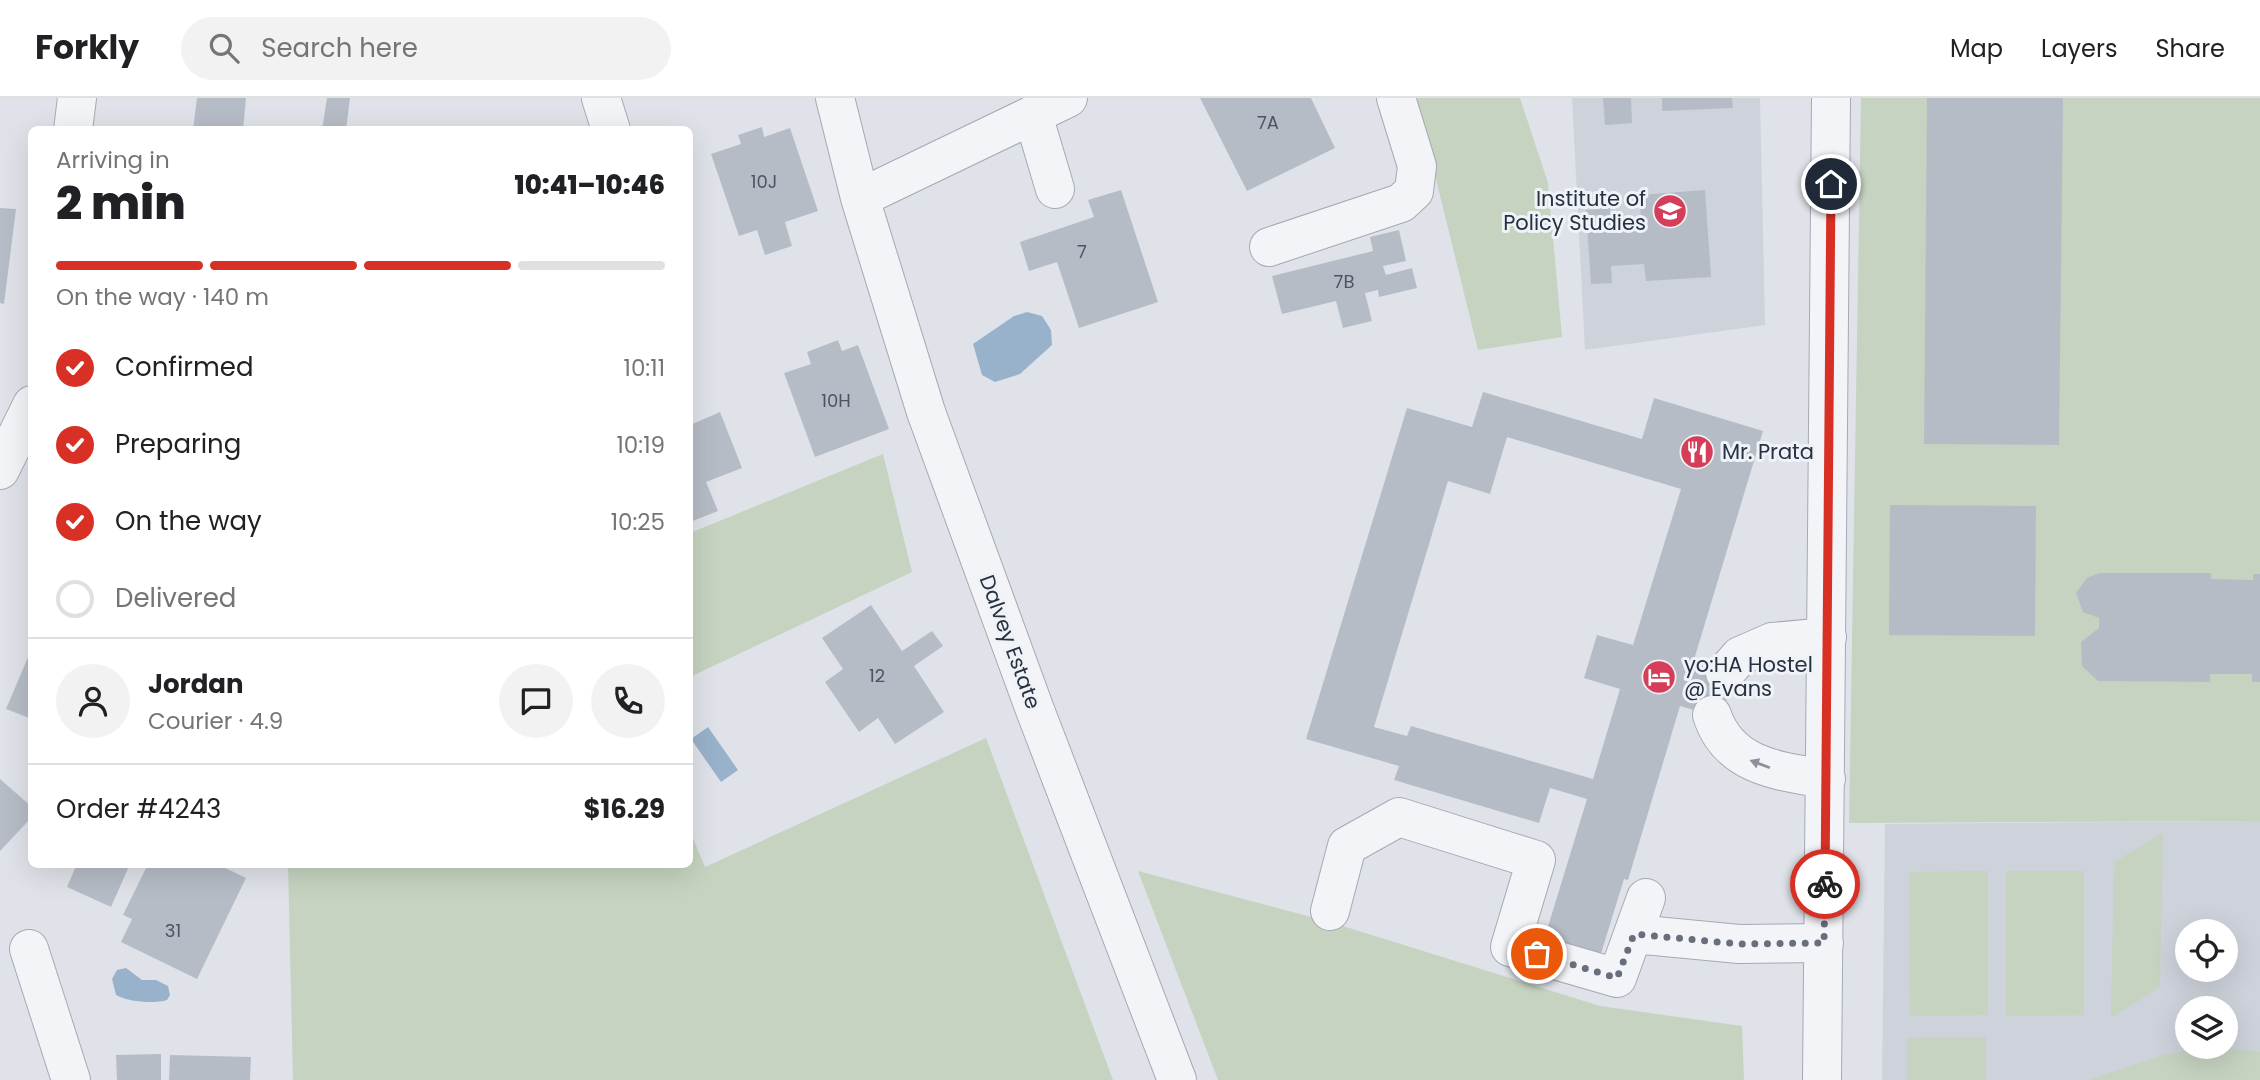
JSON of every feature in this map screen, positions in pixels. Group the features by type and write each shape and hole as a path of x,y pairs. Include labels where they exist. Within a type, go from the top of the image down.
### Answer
{"street":[{"path":"74,126 77,98"},
{"path":"601,98 610,126"},
{"name":"Dalvey Estate","path":"835,98 860,198 926,412 1035,710 1177,1080"},
{"path":"860,198 1069,98"},
{"path":"1269,247 1401,203 1414,191 1417,166 1396,98"},
{"path":"1822,1080 1832,98"},
{"path":"1033,115 1055,189"},
{"path":"0,470 28,413"},
{"path":"1725,673 1740,656 1772,642 1827,637"},
{"path":"1712,715 1718,734 1746,758 1784,772 1826,779"},
{"path":"1330,911 1348,846 1399,817 1536,860 1510,947 1617,978 1646,898"},
{"path":"1634,934 1739,944 1824,943"},
{"path":"29,949 71,1080"}],"shaded area":[{"name":"Institute of Policy Studies","path":"1572,98 1760,98 1765,325 1585,350"},
{"path":"2260,821 2260,1080 1882,1080 1885,824"}],"green space":[{"path":"1416,98 1520,98 1548,183 1562,337 1478,350"},
{"path":"1861,98 2260,98 2260,821 1849,823"},
{"path":"883,454 912,572 693,676 693,532"},
{"path":"986,738 1113,1080 293,1080 288,868 693,868 693,838 705,867"},
{"path":"2163,833 2160,987 2111,1018 2114,862"},
{"path":"1138,871 1330,922 1600,1006 1742,1026 1744,1080 1218,1080"},
{"path":"1988,871 1988,1015 1910,1016 1909,872"},
{"path":"2006,871 2084,871 2084,1015 2006,1016"},
{"path":"1986,1037 1986,1080 1907,1080 1907,1038"},
{"path":"2238,1049 2260,1052 2260,1080 2089,1080 2175,1053 2175,1059 2238,1059"}],"water":[{"path":"1027,312 1042,316 1051,330 1052,345 1020,374 995,382 982,375 973,344 1014,316"},
{"path":"708,727 738,770 721,782 693,742 693,738"},
{"path":"126,968 142,980 156,980 168,986 170,995 167,1000 141,1002 116,995 112,979 117,970"}],"building":[{"path":"197,98 246,98 243,126 194,126"},
{"path":"327,98 350,98 346,126 323,126"},
{"path":"1200,98 1311,98 1335,148 1247,191"},
{"path":"1603,98 1631,98 1632,123 1605,125"},
{"path":"1662,98 1732,98 1733,108 1662,111"},
{"path":"1927,98 2063,98 2059,445 1924,444"},
{"path":"762,127 764,137 790,128 818,211 785,222 792,246 765,255 757,230 739,236 711,154 741,144 738,135"},
{"path":"1121,190 1158,302 1079,328 1057,262 1029,271 1020,242 1094,217 1088,200"},
{"path":"1705,190 1711,277 1646,281 1644,264 1611,266 1612,283 1591,284 1586,210 1610,208 1611,231 1642,229 1639,195"},
{"path":"0,208 16,209 4,304 0,303"},
{"path":"1399,230 1406,261 1383,266 1386,275 1412,268 1417,288 1379,297 1378,290 1365,293 1372,321 1343,328 1336,301 1282,314 1272,276 1373,251 1370,237"},
{"path":"838,340 842,351 858,345 889,429 815,457 784,373 811,364 807,352"},
{"name":"yo:HA Hostel @ Evans","path":"1483,392 1642,439 1654,398 1763,431 1693,663 1734,675 1721,718 1680,706 1628,880 1624,879 1599,960 1543,943 1587,799 1550,788 1539,823 1394,780 1399,766 1306,739 1407,408 1472,427","holes":["1507,437 1681,489 1633,645 1597,635 1584,678 1620,689 1593,779 1411,726 1407,736 1374,727 1448,481 1490,494"]},
{"path":"720,412 742,468 706,482 718,511 693,521 693,424"},
{"path":"1890,505 2036,506 2035,636 1889,635"},
{"path":"2099,573 2211,573 2211,579 2253,580 2253,574 2260,574 2260,682 2252,682 2252,674 2210,674 2210,682 2098,681 2082,666 2081,642 2099,628 2099,618 2083,612 2076,593 2087,578"},
{"path":"871,605 902,651 932,631 943,646 914,666 944,712 895,744 878,718 859,732 825,682 843,669 822,638"},
{"path":"28,657 28,717 6,709"},
{"path":"0,779 28,804 28,821 0,851"},
{"path":"75,868 128,868 111,907 67,887"},
{"path":"146,868 225,868 246,878 197,979 121,942 132,919 123,915"},
{"path":"161,1054 161,1080 117,1080 116,1055"},
{"path":"170,1055 251,1057 250,1080 169,1080"}],"way so far":[{"path":"1537,954 1617,978 1634,934 1739,944 1824,943 1825,884"}],"place":[{"name":"Institute of Policy Studies","path":"1670,211"},
{"name":"Mr. Prata","path":"1697,452"},
{"name":"yo:HA Hostel @ Evans","path":"1659,677"}],"route":[{"path":"1825,884 1831,184"}]}
